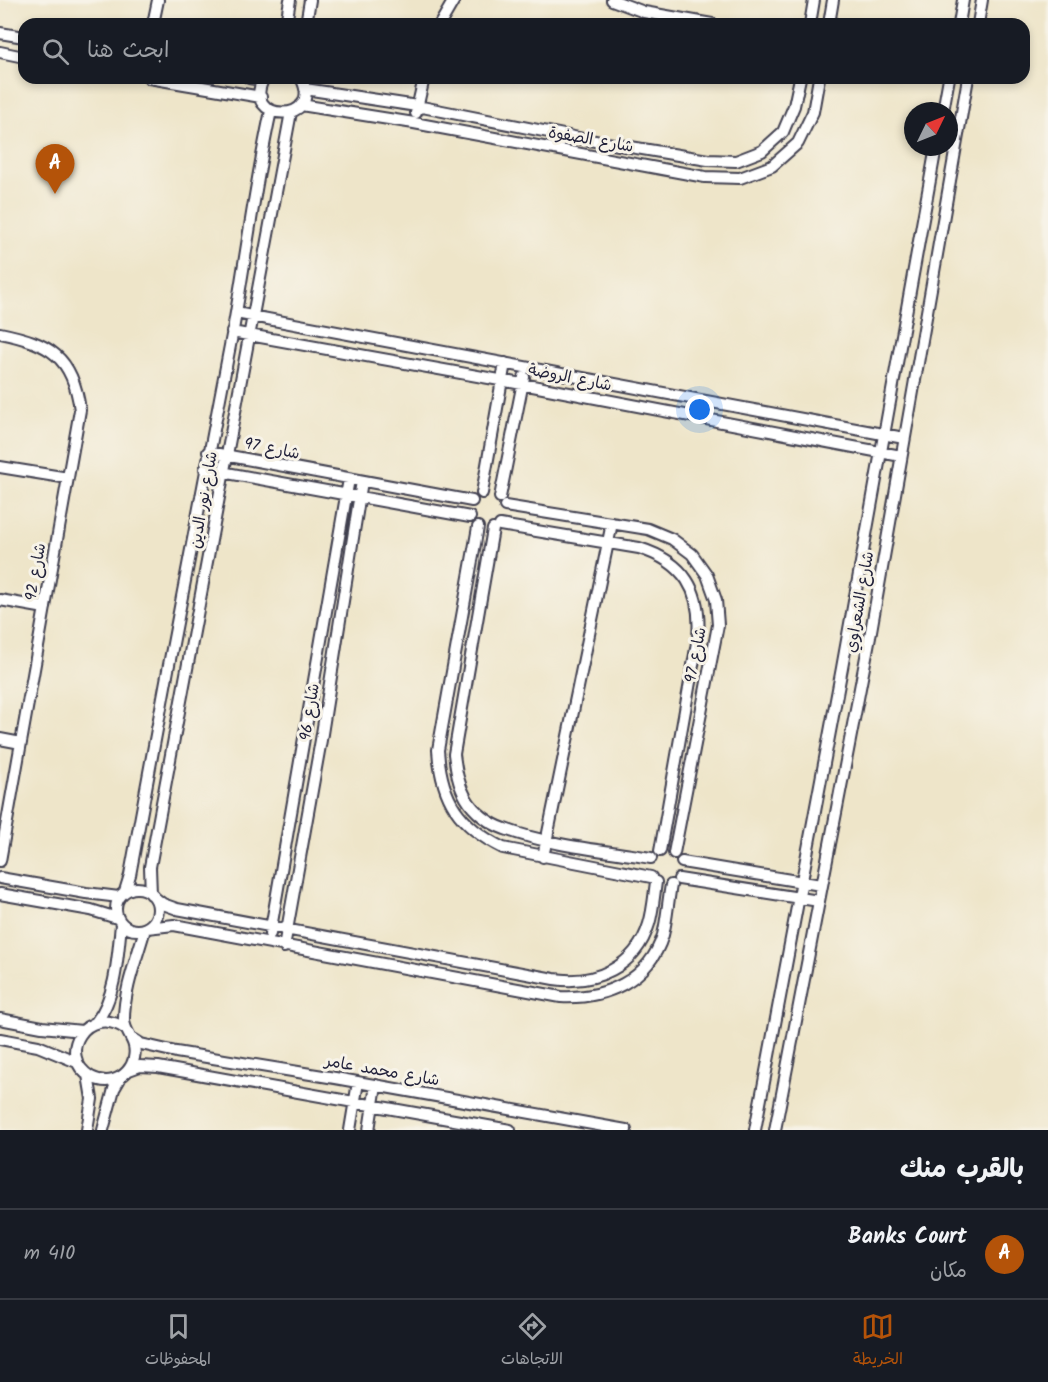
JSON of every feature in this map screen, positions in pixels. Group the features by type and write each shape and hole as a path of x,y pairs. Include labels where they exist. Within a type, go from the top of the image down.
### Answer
{"street":[{"path":"154,18 158,0"},
{"path":"287,18 290,0"},
{"path":"307,18 310,0"},
{"path":"444,18 454,0"},
{"path":"612,0 645,12 678,18"},
{"path":"811,18 814,0"},
{"path":"830,18 833,0"},
{"path":"960,18 963,0"},
{"path":"979,18 982,0"},
{"path":"0,33 18,36"},
{"path":"0,52 18,56"},
{"path":"184,84 261,97"},
{"path":"262,84 261,97 271,111"},
{"name":"شارع نور الدين","path":"153,896 150,867 252,316 296,109 304,100 303,84"},
{"name":"شارع الصفوة","path":"308,84 629,147 708,160 736,161 762,151 783,132 794,106 799,84"},
{"path":"414,123 422,84"},
{"name":"شارع الصفوة","path":"271,111 281,114 296,109 414,123 705,177 740,178 772,166 798,143 813,112 818,84"},
{"path":"945,102 948,84"},
{"name":"شارع الشعراوي","path":"775,1130 871,631 967,84"},
{"name":"شارع نور الدين","path":"122,894 130,875 208,452 236,314 258,170 271,111"},
{"name":"شارع الشعراوي","path":"755,1130 934,156"},
{"name":"شارع الروضة","path":"236,314 904,438"},
{"name":"شارع الروضة","path":"232,332 502,380 901,456"},
{"name":"شارع 92","path":"0,333 28,339 45,346 59,358 70,372 77,391 80,410 0,861"},
{"path":"482,493 505,363"},
{"path":"0,894 98,912 134,930 174,925 561,997 579,998 615,989 631,980 644,967 655,952 663,935 675,882 683,868 682,862 674,853 656,855 547,840 504,829 483,817 466,800 457,778 454,754 496,527 505,516 502,502 525,366"},
{"name":"شارع 97","path":"208,452 472,501"},
{"path":"0,466 68,478"},
{"name":"شارع 97","path":"205,469 470,518"},
{"name":"شارع 96","path":"268,944 349,479"},
{"name":"شارع 96","path":"284,947 321,740 362,481"},
{"path":"496,527 478,527 470,518 469,509 472,501 482,493 491,493 502,502"},
{"name":"شارع 97","path":"502,502 648,529 672,539 692,555 707,575 716,600 718,625 674,853"},
{"path":"543,857 612,523"},
{"path":"478,527 438,750 439,770 444,791 454,809 468,826 503,848 653,879 663,885 675,882 819,901"},
{"name":"شارع 97","path":"496,527 608,542 658,554 674,565 692,588 700,617 698,637 656,855"},
{"path":"0,600 45,608"},
{"path":"0,740 21,743"},
{"path":"0,878 86,893 122,894 138,888 163,904 177,909 554,980 581,981 607,973 624,962 638,947 650,922 653,879 648,867 656,855"},
{"path":"682,862 821,885"},
{"path":"77,1062 75,1046 82,1031 96,1022 106,1007 119,956 119,921 115,907 122,894"},
{"path":"126,1029 125,1004 146,929 157,915 157,903 153,896"},
{"path":"0,1018 42,1027 82,1031"},
{"path":"96,1022 111,1021 126,1029 133,1039 135,1055 114,1089 103,1130"},
{"path":"0,1039 38,1046 77,1062 88,1076 92,1099 87,1130"},
{"name":"شارع محمد عامر","path":"133,1039 141,1044 176,1052 376,1085 587,1126 626,1130"},
{"name":"شارع محمد عامر","path":"125,1073 140,1066 158,1067 510,1130"},
{"path":"88,1076 105,1081 125,1073"},
{"path":"350,1130 358,1082"},
{"path":"369,1130 376,1085"}],"place":[{"name":"Banks Court","path":"55,194"}]}
